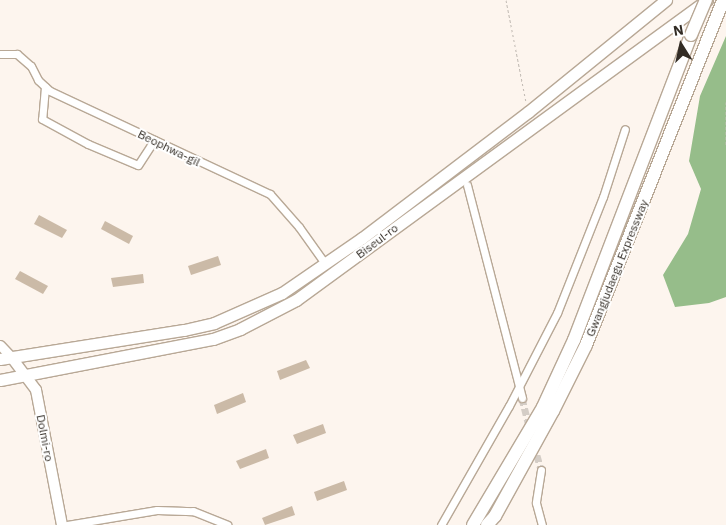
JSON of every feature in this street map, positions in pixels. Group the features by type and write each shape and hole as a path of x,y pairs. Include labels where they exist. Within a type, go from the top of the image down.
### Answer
{"highway":[{"name":"Gwangjudaegu Expressway","path":"473,525 543,407 574,340 691,35 707,0"},
{"name":"Gwangjudaegu Expressway","path":"487,525 495,516 553,411 586,345 723,0"}],"main road":[{"name":"Biseul-ro","path":"6,358 184,330 214,323 282,292 362,238 528,112 666,0"},
{"name":"Biseul-ro","path":"0,380 213,339 240,329 296,300 707,0"},
{"name":"Dolmi-ro","path":"6,358 25,375 36,390 62,525"}],"street":[{"name":"Beophwa-gil","path":"0,54 17,54 30,66 38,80 45,87 270,194 299,227 324,262"},
{"path":"45,87 42,119 88,144 138,165 154,140"},
{"path":"441,525 518,388 557,313 603,197 625,129"},
{"path":"466,185 522,398"},
{"path":"0,345 6,358"},
{"path":"541,470 536,504 542,525"},
{"path":"67,525 111,521 157,510 193,512 227,525"}],"path":[{"path":"506,0 528,112"},
{"path":"726,102 726,146"}],"green space":[{"path":"726,36 726,297 709,303 675,307 663,275 688,234 701,189 689,161 700,96"}],"building":[{"path":"39,215 67,230 62,238 34,224"},
{"path":"105,221 133,236 129,244 101,229"},
{"path":"218,256 221,265 191,275 188,266"},
{"path":"20,271 48,286 43,294 15,279"},
{"path":"143,274 144,283 113,287 111,278"},
{"path":"306,360 310,368 280,380 277,371"},
{"path":"243,393 246,402 217,414 214,405"},
{"path":"323,424 326,433 297,444 293,435"},
{"path":"266,449 269,458 240,469 236,461"},
{"path":"344,481 347,490 317,501 314,492"},
{"path":"292,506 295,515 265,525 262,518"}],"tunnel":[{"path":"522,398 530,429"},
{"path":"534,445 541,470"}]}
